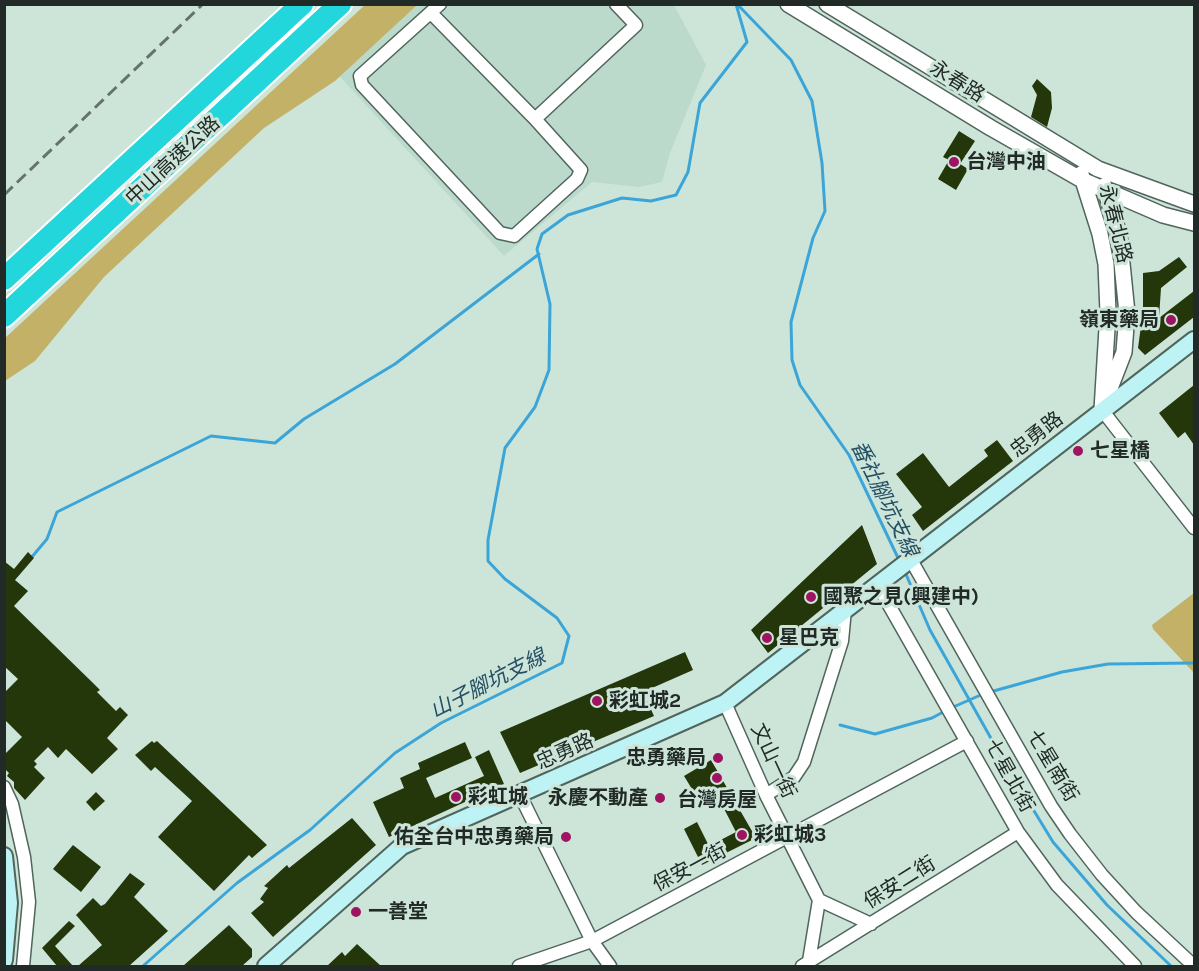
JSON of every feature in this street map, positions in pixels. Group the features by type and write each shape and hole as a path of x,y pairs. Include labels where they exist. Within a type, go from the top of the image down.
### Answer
{"highway":[{"name":"中山高速公路","path":"4,279 302,4"},
{"name":"中山高速公路","path":"4,316 340,4"}],"main road":[{"name":"忠勇路","path":"908,561 1194,340"},
{"path":"882,580 908,561"},
{"name":"忠勇路","path":"275,963 402,846 725,703 882,580"},
{"path":"4,856 9,903 4,960"}],"street":[{"path":"535,119 636,26 616,4"},
{"name":"永春路","path":"788,4 1082,180 1163,215 1194,223"},
{"name":"永春路","path":"827,4 1074,156 1098,169 1194,204"},
{"path":"436,9 535,119 581,170 577,179 514,236 500,233 362,85 360,76 436,9"},
{"name":"永春北路","path":"1074,156 1100,234 1106,264 1108,312 1102,410"},
{"name":"永春北路","path":"1098,169 1119,234 1127,313 1124,352 1102,410"},
{"path":"1102,410 1194,528"},
{"name":"七星南街","path":"908,561 1064,825 1102,875 1194,966"},
{"name":"七星北街","path":"882,580 1018,832 1057,885 1135,966"},
{"path":"766,795 794,777 804,762 842,641 844,609"},
{"name":"文山一街","path":"725,703 766,795 819,900"},
{"name":"保安一街","path":"519,966 592,941 968,741"},
{"path":"4,787 12,804 29,902 23,966"},
{"path":"520,795 592,941 610,966"},
{"name":"保安二街","path":"806,964 1018,832"},
{"path":"806,964 819,900 871,924"}],"shaded area":[{"path":"366,4 417,5 335,81 264,128 104,277 35,361 5,381 5,338"},
{"path":"400,4 674,5 706,65 670,153 662,182 639,187 592,182 504,256 333,69"},
{"path":"1194,593 1194,673 1153,629 1152,625"}],"building":[{"name":"台灣中油","path":"1037,79 1051,92 1052,108 1047,127 1031,117 1037,95 1032,86"},
{"name":"台灣中油","path":"959,131 975,141 960,164 968,169 956,190 938,179 949,160 943,157"},
{"path":"1179,257 1187,267 1161,288 1159,318 1194,291 1194,317 1145,355 1138,348 1143,311 1143,273 1159,271"},
{"path":"1194,385 1194,445 1185,432 1178,438 1159,413"},
{"path":"997,440 1013,461 923,531 912,515 922,507 896,474 923,453 949,487 988,456 984,450"},
{"name":"國聚之見(興建中)","path":"862,525 877,564 768,653 751,630"},
{"path":"28,552 34,558 15,580 28,591 14,606 100,690 97,692 116,711 120,707 128,715 107,738 118,749 92,774 66,749 58,758 48,747 34,761 37,764 34,767 45,778 25,800 14,788 14,782 7,776 9,773 4,768 4,755 22,737 4,719 4,693 18,679 4,666 4,561 14,569"},
{"path":"685,652 693,670 643,692 654,716 520,773 500,732"},
{"path":"152,741 154,743 157,741 267,845 252,858 249,855 214,891 158,837 192,801 155,767 151,771 135,755"},
{"path":"465,742 472,758 426,778 435,798 484,776 475,757 489,750 504,784 389,837 373,802 404,788 400,778 420,769 418,763"},
{"path":"711,760 756,838 702,865 684,829 697,822 709,846 736,832 719,799 703,807 684,776"},
{"path":"96,792 105,801 94,811 86,802"},
{"path":"352,818 376,845 273,937 251,913 264,902 260,899 268,888 264,886 287,865 289,868"},
{"path":"73,845 101,867 81,892 53,869"},
{"path":"130,873 145,884 134,897 168,931 129,966 78,966 102,945 76,915 93,898 101,906 105,904"},
{"path":"69,921 75,926 55,946 73,966 57,966 42,948"},
{"path":"229,925 252,949 252,957 242,966 183,966"},
{"path":"357,944 381,966 327,966 342,952 345,956"}],"waterway":[{"name":"山子腳坑支線","path":"143,966 237,883 310,830 395,753 441,723 562,663 569,636 557,618 505,579 488,561 488,540 505,448 535,407 549,370 550,304 537,249 542,234 568,215 622,198 651,201 676,195 688,172 700,103 747,42 736,4"},
{"name":"番社腳坑支線","path":"737,4 791,60 812,101 822,163 825,211 813,238 791,322 792,360 800,385 849,455 899,560"},
{"path":"31,558 47,539 57,512 211,436 275,443 304,419 395,364 539,254"},
{"name":"番社腳坑支線","path":"905,572 930,630 1006,765 1053,842 1107,905 1171,966"},
{"path":"990,692 1062,672 1108,664 1194,663"},
{"name":"番社腳坑支線","path":"951,708 983,694"},
{"path":"840,725 875,734 932,718 945,711"}],"railway":[{"path":"4,195 203,4"}],"place":[{"name":"台灣中油","path":"954,162"},
{"name":"嶺東藥局","path":"1171,320"},
{"name":"七星橋","path":"1078,451"},
{"name":"國聚之見(興建中)","path":"811,597"},
{"name":"星巴克","path":"767,638"},
{"name":"彩虹城2","path":"597,701"},
{"name":"忠勇藥局","path":"718,758"},
{"name":"台灣房屋","path":"717,778"},
{"name":"彩虹城","path":"456,797"},
{"name":"永慶不動產","path":"660,798"},
{"name":"彩虹城3","path":"742,835"},
{"name":"佑全台中忠勇藥局","path":"566,837"},
{"name":"一善堂","path":"356,912"}]}
